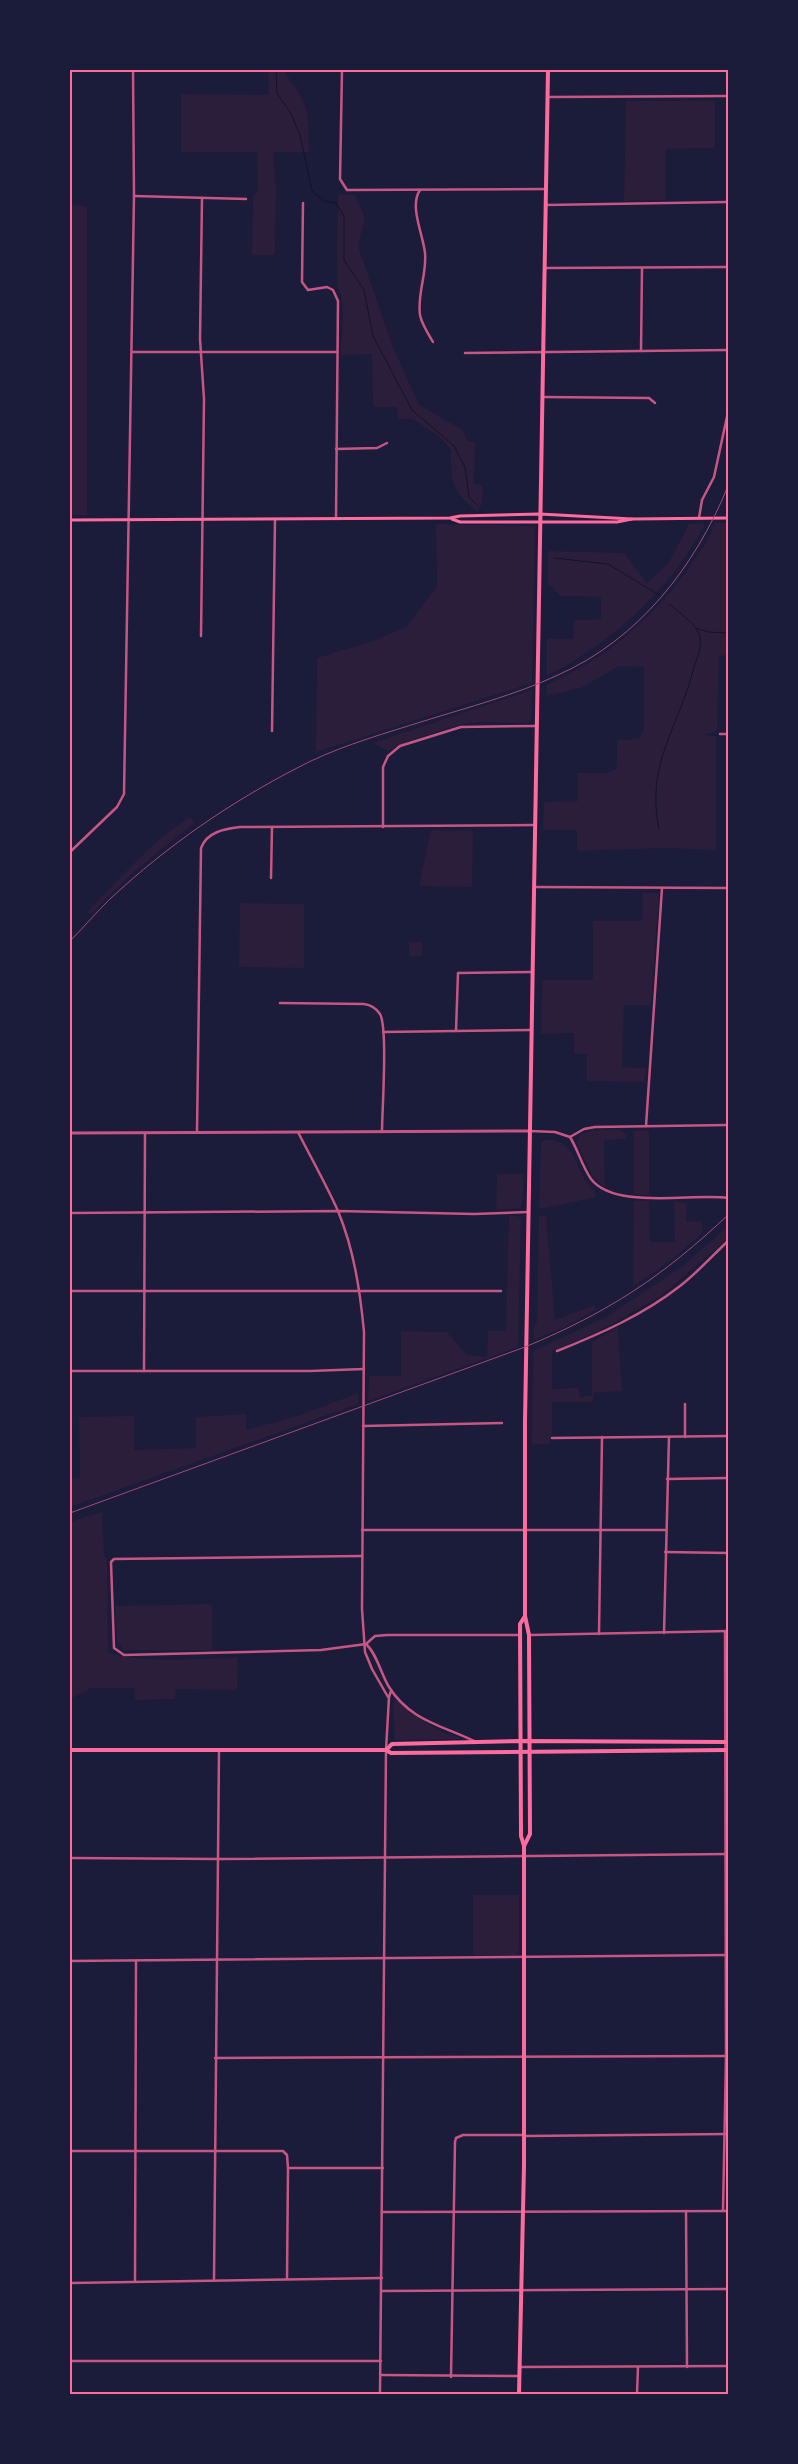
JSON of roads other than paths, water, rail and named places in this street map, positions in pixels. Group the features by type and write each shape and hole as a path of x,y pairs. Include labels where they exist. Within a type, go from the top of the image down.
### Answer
{"main road":[{"path":"524,1846 530,1834 529,1635 525,1616 528,1212 548,70"},
{"path":"70,520 450,518 460,516 540,514 632,519 728,518"},
{"path":"450,518 460,522 617,522 632,519"},
{"path":"519,2394 524,2135 524,1846 521,1836 520,1624 525,1616"},
{"path":"386,1750 392,1744 477,1742 726,1742"},
{"path":"70,1750 386,1750 391,1753 726,1750"}],"street":[{"path":"70,852 117,807 123,795 132,352 133,70"},
{"path":"342,70 340,179 344,187 351,191 546,189"},
{"path":"548,98 728,96"},
{"path":"420,190 414,204 422,230 425,254 420,314 424,327 433,342"},
{"path":"134,196 246,199"},
{"path":"201,636 204,400 201,352 202,198"},
{"path":"546,205 728,202"},
{"path":"303,203 302,282 308,290 327,287 335,293 338,301 336,519"},
{"path":"545,268 728,267"},
{"path":"641,351 642,268"},
{"path":"465,353 728,350"},
{"path":"132,352 337,352"},
{"path":"543,398 649,398 655,403"},
{"path":"699,518 702,500 714,477 728,412"},
{"path":"336,449 377,448 387,443"},
{"path":"272,731 275,519"},
{"path":"383,826 383,767 388,756 400,746 461,727 538,726"},
{"path":"720,734 728,734"},
{"path":"197,1131 202,844 206,839 225,829 272,827 536,825"},
{"path":"271,878 272,827"},
{"path":"535,887 728,888"},
{"path":"646,1126 662,888"},
{"path":"456,1031 458,973 533,972"},
{"path":"280,1003 370,1005 379,1013 383,1032 382,1132"},
{"path":"383,1032 532,1030"},
{"path":"570,1137 584,1129 595,1127 728,1125"},
{"path":"70,1133 197,1131 555,1132 570,1137 590,1178 604,1190 633,1197 728,1198"},
{"path":"298,1132 338,1211 351,1250 360,1290 364,1332 362,1609 366,1644 365,1652 372,1669 389,1697"},
{"path":"144,1371 146,1133"},
{"path":"70,1213 145,1214 338,1211 474,1214 528,1212"},
{"path":"557,1351 626,1321 659,1300 680,1286 728,1241"},
{"path":"70,1291 501,1291"},
{"path":"70,1371 364,1369"},
{"path":"684,1437 685,1404"},
{"path":"362,1426 502,1423"},
{"path":"552,1438 728,1436"},
{"path":"599,1634 602,1437"},
{"path":"664,1632 665,1530 669,1437"},
{"path":"667,1479 728,1478"},
{"path":"362,1530 601,1528 665,1530"},
{"path":"665,1552 728,1553"},
{"path":"362,1556 112,1560 112,1644 116,1651 124,1654 293,1651 346,1648 366,1644 376,1636 387,1634 520,1635"},
{"path":"529,1635 727,1631 727,2056 723,2211"},
{"path":"366,1644 372,1649 378,1667 391,1690 412,1711 431,1724 477,1742"},
{"path":"380,2394 386,1750 391,1690"},
{"path":"214,2279 219,1749"},
{"path":"70,1858 386,1858 524,1856 536,1854 727,1854"},
{"path":"70,1961 727,1955"},
{"path":"135,2281 136,1961"},
{"path":"215,2058 727,2056"},
{"path":"451,2376 455,2142 459,2136 726,2134"},
{"path":"70,2151 283,2151 287,2155 288,2168 287,2279"},
{"path":"288,2168 383,2168"},
{"path":"686,2211 687,2367"},
{"path":"382,2212 728,2211"},
{"path":"70,2282 382,2278"},
{"path":"381,2291 728,2289"},
{"path":"70,2361 380,2360"},
{"path":"519,2367 728,2366"},
{"path":"637,2394 638,2367"},
{"path":"380,2375 519,2376"}],"waterway":[{"path":"276,70 277,93 291,114 300,135 312,191 324,201 336,203 344,216 344,260 364,290 373,336 412,410 454,446 465,467 469,497 478,506"},
{"path":"554,558 608,564 659,595"},
{"path":"659,829 656,784 660,765 688,689 700,645 700,637 696,628 669,604"},
{"path":"696,628 709,632 728,633"}],"railway":[{"path":"70,941 115,894 166,851 212,818 285,774 353,744 525,689 587,660 614,642 639,621 681,572 715,516 728,486"},
{"path":"70,1513 525,1347 555,1334 609,1306 657,1275 728,1215"}]}
